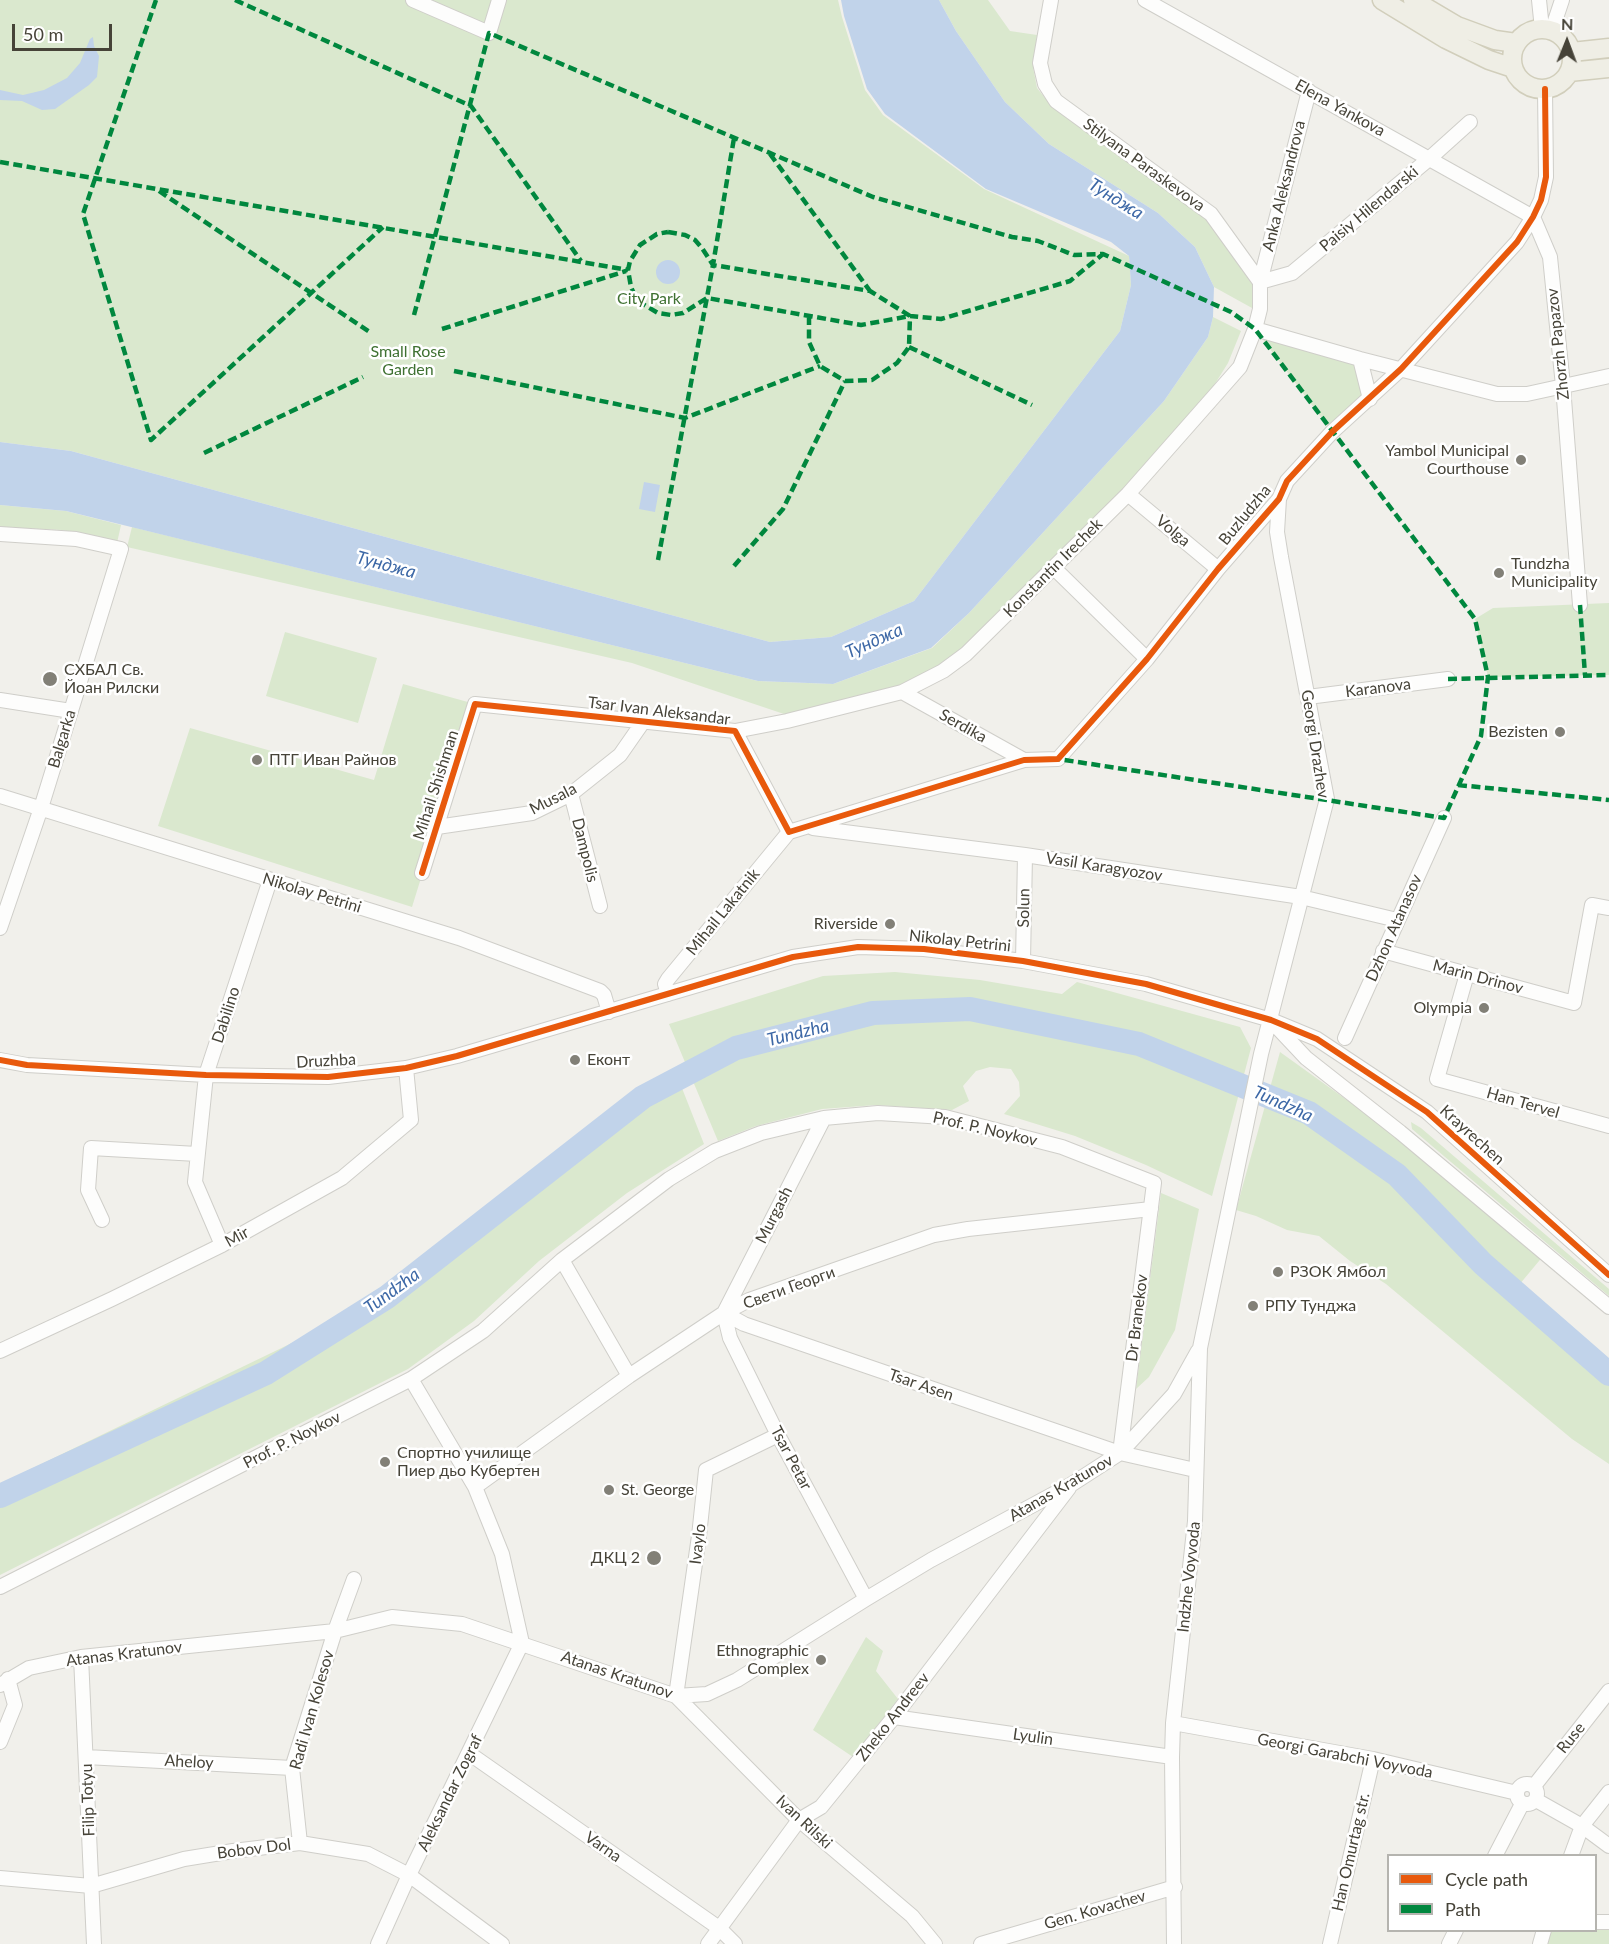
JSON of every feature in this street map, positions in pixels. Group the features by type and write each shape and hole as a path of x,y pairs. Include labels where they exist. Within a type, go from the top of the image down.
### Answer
{"main road":[{"path":"1382,0 1446,39 1489,60 1513,68"},
{"path":"1413,0 1457,26 1495,40 1516,43"},
{"path":"1532,30 1547,30 1561,35 1572,52 1569,72 1563,80 1545,89 1525,84 1513,68 1513,51 1516,43 1532,30"},
{"path":"1572,52 1609,48"},
{"path":"1569,72 1609,68"}],"street":[{"path":"414,0 489,33 499,0"},
{"name":"Stilyana Paraskevova","path":"1050,0 1040,63 1045,84 1056,101 1212,213 1260,282"},
{"name":"Elena Yankova","path":"1145,0 1533,217"},
{"path":"1539,0 1547,30"},
{"path":"1547,30 1562,0"},
{"path":"1533,217 1546,177 1545,89"},
{"name":"Anka Aleksandrova","path":"1260,282 1309,91"},
{"name":"Paisiy Hilendarski","path":"1260,282 1292,273 1470,122"},
{"name":"Buzludzha","path":"1024,760 1058,759 1148,659 1218,569 1279,499 1287,481 1332,432 1401,369 1518,242 1533,217"},
{"name":"Zhorzh Papazov","path":"1533,217 1550,257 1563,386 1580,604"},
{"path":"1260,282 1260,309 1255,329 1360,359 1497,394 1527,394 1609,376"},
{"name":"Konstantin Irechek","path":"735,731 787,721 902,692 943,671 966,654 1128,494 1240,367 1255,329"},
{"path":"1360,359 1370,399"},
{"name":"Volga","path":"1128,494 1218,569"},
{"name":"Georgi Drazhev","path":"1261,1054 1327,800 1277,532 1279,499"},
{"name":"Balgarka","path":"0,534 76,539 121,549 41,808 0,928"},
{"path":"1054,568 1148,659"},
{"name":"Karanova","path":"1308,697 1448,679"},
{"name":"Serdika","path":"902,692 1024,760"},
{"path":"0,700 71,711"},
{"name":"Tsar Ivan Aleksandar","path":"475,704 735,731 789,832"},
{"name":"Mihail Shishman","path":"422,873 475,704"},
{"name":"Musala","path":"437,827 532,813 571,794 620,755 643,722"},
{"path":"789,832 1024,760"},
{"name":"Dampolis","path":"571,794 600,906"},
{"name":"Nikolay Petrini","path":"0,796 459,939 600,991 604,995 609,1012"},
{"name":"Dzhon Atanasov","path":"1345,1038 1444,818"},
{"name":"Vasil Karagyozov","path":"807,827 1025,855 1301,897 1398,920"},
{"name":"Mihail Lakatnik","path":"668,994 665,984 789,832"},
{"name":"Solun","path":"1023,961 1025,855"},
{"name":"Dabilino","path":"222,1245 195,1182 206,1075 270,880"},
{"name":"Marin Drinov","path":"1383,951 1574,1003 1592,905 1609,908"},
{"name":"Nikolay Petrini","path":"645,1000 793,957 858,947 924,949 1023,961 1146,984 1271,1020"},
{"name":"Han Tervel","path":"1467,974 1437,1079 1609,1126"},
{"name":"Druzhba","path":"0,1060 27,1065 206,1075 328,1077 406,1068 457,1056 645,1000"},
{"path":"1271,1020 1306,1058 1400,1132 1609,1307"},
{"name":"Krayrechen","path":"1271,1020 1317,1039 1427,1112 1609,1275"},
{"name":"Indzhe Voyvoda","path":"1174,1944 1173,1723 1195,1521 1200,1348 1261,1054"},
{"name":"Mir","path":"0,1351 222,1245 342,1178 411,1120 406,1068"},
{"name":"Prof. P. Noykov","path":"0,1587 411,1379 483,1331 562,1260 669,1179 715,1151 761,1133 824,1118 878,1113 945,1117 1062,1147 1154,1184"},
{"name":"Murgash","path":"724,1313 824,1118"},
{"path":"102,1220 88,1190 91,1148 197,1154"},
{"name":"Dr Branekov","path":"1120,1453 1154,1184"},
{"name":"Свети Георги","path":"475,1487 630,1376 724,1313 749,1300 934,1236 968,1229 1151,1209"},
{"path":"562,1260 630,1376"},
{"name":"Tsar Petar","path":"724,1313 730,1338 778,1435 866,1599"},
{"name":"Tsar Asen","path":"724,1313 744,1324 1120,1453 1195,1470"},
{"name":"Atanas Kratunov","path":"4,1682 29,1668 81,1657 335,1631 392,1617 462,1624 676,1696 707,1694 737,1680 931,1560 1072,1484 1120,1453 1173,1394 1200,1348"},
{"path":"411,1379 475,1487 502,1554 522,1643"},
{"name":"Ivaylo","path":"676,1696 706,1470 778,1435"},
{"name":"Zheko Andreev","path":"708,1944 799,1820 821,1807 894,1717 1072,1484"},
{"name":"Radi Ivan Kolesov","path":"300,1843 292,1768 335,1631 354,1579"},
{"name":"Aleksandar Zograf","path":"378,1944 409,1875 470,1754 522,1643"},
{"name":"Filip Totyu","path":"81,1657 93,1944"},
{"path":"0,1742 15,1705 4,1682"},
{"name":"Ruse","path":"1535,1793 1609,1691"},
{"name":"Ivan Rilski","path":"676,1696 799,1820 912,1916 935,1944"},
{"name":"Lyulin","path":"894,1717 1172,1756"},
{"name":"Georgi Garabchi Voyvoda","path":"1173,1723 1373,1759 1519,1798"},
{"name":"Varna","path":"470,1754 719,1929 735,1944"},
{"name":"Aheloy","path":"86,1756 292,1768"},
{"name":"Han Omurtag str.","path":"1330,1944 1373,1759"},
{"path":"1572,1854 1582,1826 1609,1792"},
{"path":"1496,1854 1519,1798 1532,1804 1535,1793 1609,1846"},
{"name":"Bobov Dol","path":"91,1886 184,1859 300,1843 368,1854 409,1875 502,1944"},
{"path":"0,1878 91,1886"},
{"name":"Gen. Kovachev","path":"981,1944 1175,1887"}],"green space":[{"name":"City Park","path":"0,0 838,0 865,90 883,115 984,189 1129,256 1131,285 1120,331 914,601 831,637 770,642 71,451 0,442"},
{"path":"939,0 988,0 1010,31 1037,35 1033,67 1037,88 1053,108 1206,219 1252,284 1252,308 1214,287 1195,247 1158,213 1049,144 1005,102 956,31"},
{"path":"1213,317 1241,331 1228,363 1208,395 1126,489 964,650 909,684 787,715 632,663 127,547 132,527 758,681 833,684 932,648 969,613 1164,401 1208,337"},
{"path":"1255,329 1360,359 1370,399 1332,432"},
{"path":"0,505 66,511 121,525 117,543 62,530 0,527"},
{"path":"1609,603 1609,675 1488,677 1475,619 1493,608"},
{"path":"285,632 377,658 358,723 266,696"},
{"path":"403,684 475,704 412,907 158,826 190,728 374,780"},
{"path":"895,972 980,980 1062,994 1077,982 1240,1027 1251,1048 1212,1196 1146,1165 1075,1136 1004,1114 1020,1096 1019,1082 1011,1069 990,1067 976,1071 963,1086 969,1101 952,1110 876,1105 822,1109 756,1126 718,1141 669,1024 823,976"},
{"path":"1280,1052 1418,1151 1544,1255 1519,1285 1609,1364 1609,1464 1572,1439 1386,1284 1350,1261 1319,1236 1287,1230 1236,1210"},
{"path":"676,1073 704,1144 627,1193 539,1261 474,1321 408,1369 0,1575 0,1484 298,1340 389,1282 636,1092"},
{"path":"1411,1122 1421,1128 1609,1289 1609,1296 1412,1129"},
{"path":"1161,1193 1199,1209 1175,1330 1149,1377 1136,1389"},
{"path":"866,1637 883,1651 876,1671 898,1699 853,1757 813,1730"},
{"path":"1597,1922 1609,1922 1609,1944 1540,1944 1544,1932 1597,1932"}],"water":[{"name":"Тунджа","path":"841,0 939,0 956,31 1005,102 1049,144 1158,213 1195,247 1214,287 1213,317 1208,337 1164,401 969,613 931,648 833,684 758,681 66,511 0,505 0,442 71,451 770,642 831,637 914,601 1120,331 1131,285 1129,256 1111,242 986,189 885,114 867,89"},
{"path":"93,37 99,56 97,77 55,109 42,110 22,101 0,100 0,90 23,95 44,90 67,78 80,63"},
{"path":"668,260 676,264 680,272 676,280 668,284 660,280 656,272 660,264"},
{"path":"644,482 660,485 655,512 639,509"}],"waterway":[{"name":"Tundzha","path":"0,1496 266,1373 387,1297 643,1097 736,1048 873,1013 970,1009 1139,1044 1309,1113 1397,1175 1483,1264 1609,1374"}],"marked path":[{"path":"156,0 83,214 151,440 383,227"},
{"path":"235,0 471,106 581,261"},
{"path":"414,315 489,33 873,197 1012,237 1038,241 1074,255 1103,254 1231,312 1255,329 1475,619 1488,677 1481,736 1444,818 1058,759"},
{"path":"658,560 713,265 734,138"},
{"path":"770,154 870,291"},
{"path":"0,162 628,270"},
{"path":"159,191 371,333"},
{"path":"668,232 685,235 695,240 713,265 870,291 910,316 861,325 707,298 683,313 671,315 658,313 641,303 635,296 628,270 630,261 640,245 657,234 668,232"},
{"path":"809,316 809,342 820,366 845,381 872,380 897,363 909,347 910,316 941,319 1070,281 1103,254"},
{"path":"442,329 626,271"},
{"path":"909,347 1032,405"},
{"path":"454,371 685,418 820,366"},
{"path":"204,453 363,377"},
{"path":"734,566 783,509 845,381"},
{"path":"1580,605 1585,675"},
{"path":"1448,679 1609,675"},
{"path":"1458,785 1609,800"}],"cycle path":[{"path":"422,873 475,704 735,731 789,832 1024,760 1058,759 1147,659 1218,569 1279,499 1287,481 1332,432 1401,369 1517,242 1541,200 1546,177 1545,89"},
{"path":"0,1060 27,1065 206,1075 328,1077 406,1068 457,1056 793,957 858,947 924,949 1023,961 1146,984 1271,1020 1317,1039 1427,1112 1609,1275"}],"place":[{"name":"Yambol Municipal Courthouse","path":"1521,460"},
{"name":"Tundzha Municipality","path":"1499,573"},
{"name":"СХБАЛ Св. Йоан Рилски","path":"50,679"},
{"name":"Bezisten","path":"1560,732"},
{"name":"ПТГ Иван Райнов","path":"257,760"},
{"name":"Riverside","path":"890,924"},
{"name":"Olympia","path":"1484,1008"},
{"name":"Еконт","path":"575,1060"},
{"name":"РЗОК Ямбол","path":"1278,1272"},
{"name":"РПУ Тунджа","path":"1253,1306"},
{"name":"Спортно училище Пиер дьо Кубертен","path":"385,1462"},
{"name":"St. George","path":"609,1490"},
{"name":"ДКЦ 2","path":"654,1558"},
{"name":"Ethnographic Complex","path":"821,1660"}],"park label":[{"name":"Small Rose Garden","path":"408,361"}]}
